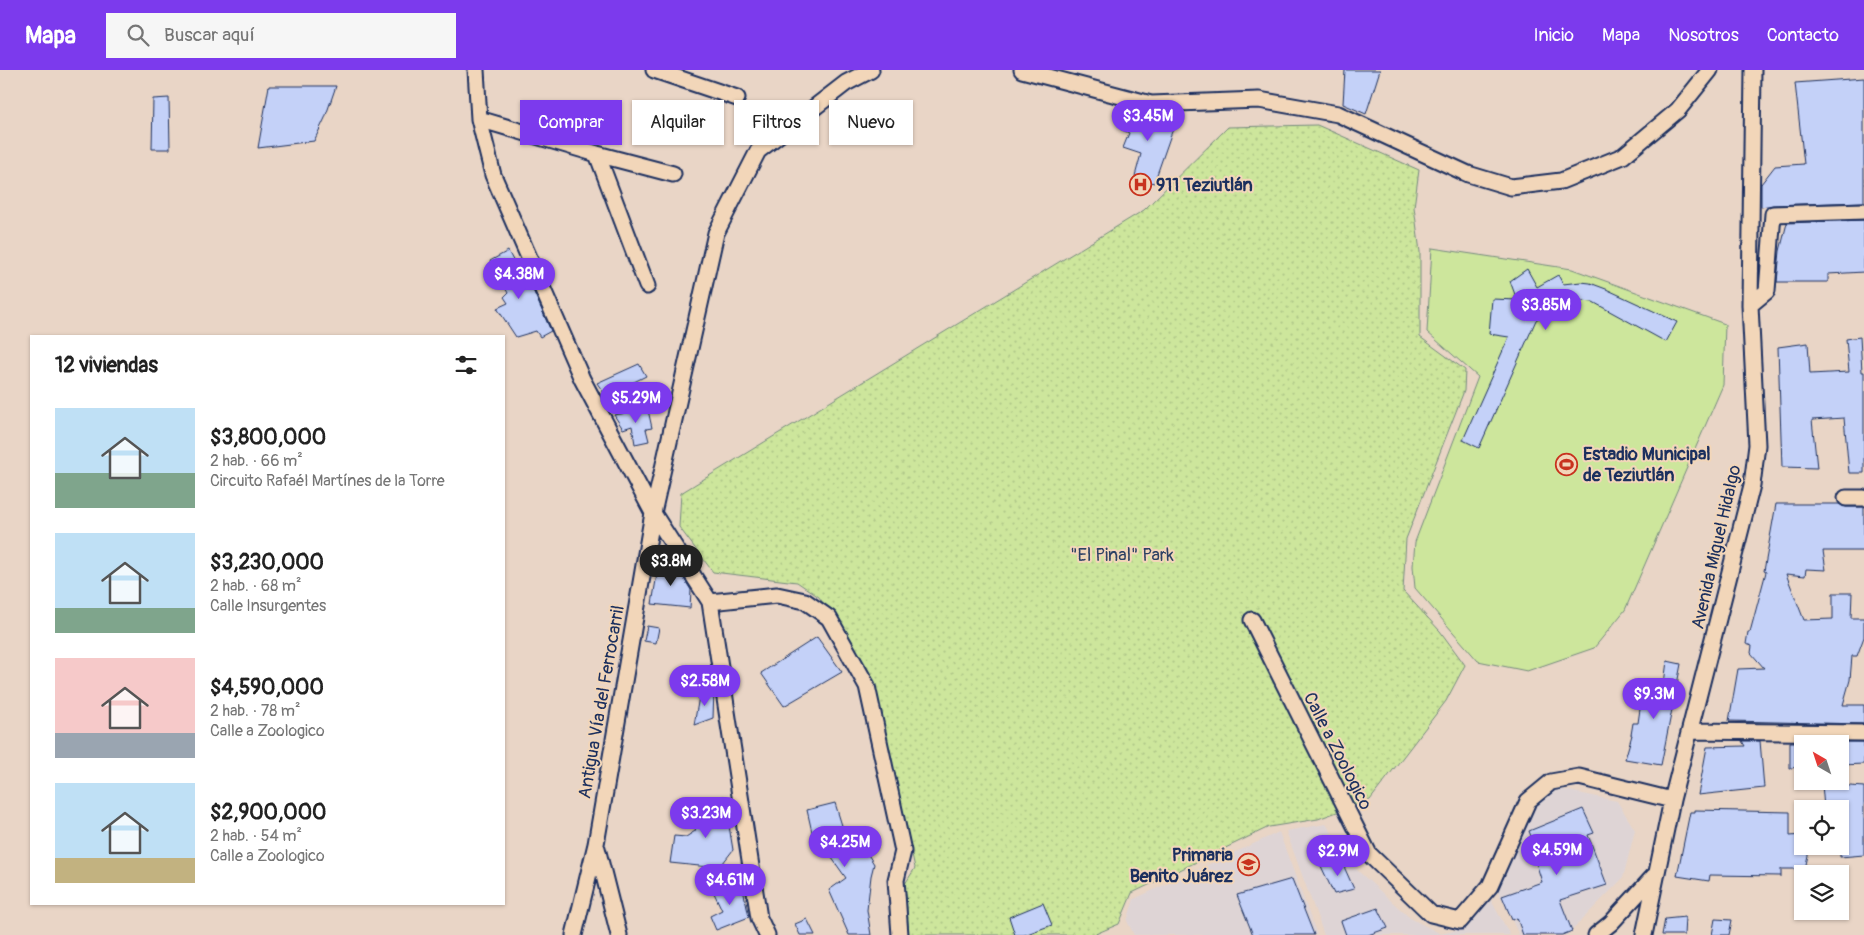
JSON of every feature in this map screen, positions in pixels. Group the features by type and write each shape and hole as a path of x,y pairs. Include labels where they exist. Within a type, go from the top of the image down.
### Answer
{"street":[{"path":"476,70 479,119 493,175 582,379 653,513 710,602 758,918 767,935"},
{"path":"654,70 736,98"},
{"name":"Antigua Vía del Ferrocarril","path":"574,935 596,844 653,513 716,233 758,152 846,83 871,70"},
{"path":"1022,70 1151,104 1259,100 1338,114 1468,174 1511,187 1560,181 1622,156 1678,110 1710,70"},
{"name":"Avenida Miguel Hidalgo","path":"1644,935 1655,874 1672,800 1752,486 1757,445 1750,305 1753,70"},
{"path":"479,119 673,174"},
{"path":"597,154 646,286"},
{"path":"1750,305 1767,291 1774,214 1864,212"},
{"path":"1846,498 1864,498"},
{"path":"710,602 777,596 806,601 829,618 867,686 903,851 896,880 900,935"},
{"name":"Calle a Zoologico","path":"1252,620 1369,854 1431,914 1460,921 1490,886 1528,801 1551,782 1579,777 1672,800"},
{"path":"1690,732 1864,733"},
{"path":"596,844 619,935"},
{"path":"1596,935 1611,923 1655,874"}],"shaded area":[{"path":"1559,789 1617,801 1635,830 1623,878 1567,935 1519,935 1498,891 1535,802"},
{"path":"1326,824 1357,870 1410,918 1441,934 1457,930 1491,900 1510,935 1324,935 1286,831"},
{"name":"Primaria Benito Juárez","path":"1279,832 1317,935 1134,935 1127,921 1134,899"}],"green space":[{"name":"\"El Pinal\" Park","path":"1317,125 1419,170 1414,207 1420,252 1420,337 1465,370 1464,391 1406,539 1403,591 1440,631 1465,665 1446,701 1370,800 1318,819 1269,827 1132,893 1119,924 1093,935 909,935 905,884 915,868 881,711 863,663 819,597 797,582 713,572 679,527 681,493 1144,210 1228,127"},
{"name":"Estadio Municipal de Teziutlán","path":"1432,248 1572,269 1725,324 1723,385 1625,610 1594,648 1527,671 1478,661 1415,588 1413,566 1415,542 1478,377 1427,332"}],"building":[{"path":"1345,70 1380,70 1366,114 1343,104"},
{"path":"1864,78 1864,202 1761,207 1761,184 1775,166 1804,164 1795,83"},
{"path":"269,86 336,86 325,118 314,141 258,148"},
{"path":"169,98 170,149 152,149 153,99"},
{"path":"1136,110 1175,123 1154,183 1135,176 1141,154 1123,148 1129,133 1121,129 1125,116 1133,119"},
{"path":"1864,220 1864,272 1828,274 1828,282 1777,282 1780,251 1787,223"},
{"path":"508,251 525,283 529,281 551,331 540,337 536,331 516,337 497,308 508,303 504,297 508,293 490,261"},
{"path":"1527,269 1537,287 1558,275 1563,284 1590,283 1677,322 1666,342 1593,302 1571,300 1555,306 1536,320 1479,448 1463,440 1509,337 1489,334 1492,299 1517,300 1510,281"},
{"path":"1860,337 1862,372 1864,372 1864,473 1849,473 1844,418 1812,420 1817,468 1782,467 1778,347 1808,343 1810,374 1849,372 1846,339"},
{"path":"639,364 646,376 606,396 597,383"},
{"path":"648,410 652,428 646,429 649,441 635,444 632,426 623,429 614,415"},
{"path":"1776,504 1839,504 1846,507 1864,507 1864,551 1823,551 1826,570 1806,569 1805,576 1786,574 1804,620 1833,619 1833,593 1852,593 1851,618 1864,618 1864,637 1857,656 1852,656 1850,680 1843,705 1864,705 1864,724 1729,721 1738,669 1764,668 1751,653 1752,646 1746,644 1766,572 1764,571"},
{"path":"659,562 674,563 691,590 690,608 652,604"},
{"path":"647,626 659,628 656,643 644,641"},
{"path":"817,637 842,672 784,706 761,673"},
{"path":"1667,661 1681,664 1661,765 1625,759 1632,735 1633,723 1638,723 1643,688 1663,691"},
{"path":"714,689 713,718 694,725 700,691"},
{"path":"1742,741 1760,741 1764,788 1698,795 1707,747 1745,746"},
{"path":"1790,742 1794,742 1794,768 1790,768"},
{"path":"1849,742 1864,742 1864,764 1849,765"},
{"path":"1849,786 1864,787 1864,855 1840,857 1840,855 1849,855 1849,800 1823,800 1822,790 1849,790"},
{"path":"724,796 733,850 719,868 670,863 674,836 686,837 695,831 700,807"},
{"path":"835,803 848,845 853,842 855,846 860,842 874,864 867,910 871,935 849,935 829,890 846,878 827,851 817,854 807,810"},
{"path":"1583,809 1594,833 1588,835 1607,885 1560,900 1572,931 1562,935 1523,935 1517,918 1512,920 1502,896 1542,882 1533,853 1537,852 1529,831"},
{"path":"1695,810 1790,812 1790,836 1794,836 1794,855 1808,855 1806,865 1794,865 1794,869 1781,869 1781,876 1710,875 1709,881 1677,876 1690,812 1695,812"},
{"path":"1341,860 1354,889 1334,894 1321,866"},
{"path":"1292,879 1314,935 1253,935 1237,895"},
{"path":"741,880 749,917 716,930 710,916 722,910 714,893"},
{"path":"1043,903 1052,925 1024,935 1015,935 1009,917"},
{"path":"1378,908 1388,928 1368,935 1346,935 1341,921"},
{"path":"1685,917 1684,935 1662,935 1665,919"},
{"path":"807,919 815,935 800,935 795,924"},
{"path":"1715,919 1732,920 1729,935 1712,935"}],"place":[{"name":"911 Teziutlán","path":"1140,185"},
{"name":"Estadio Municipal de Teziutlán","path":"1567,464"},
{"name":"Primaria Benito Juárez","path":"1249,865"}]}
